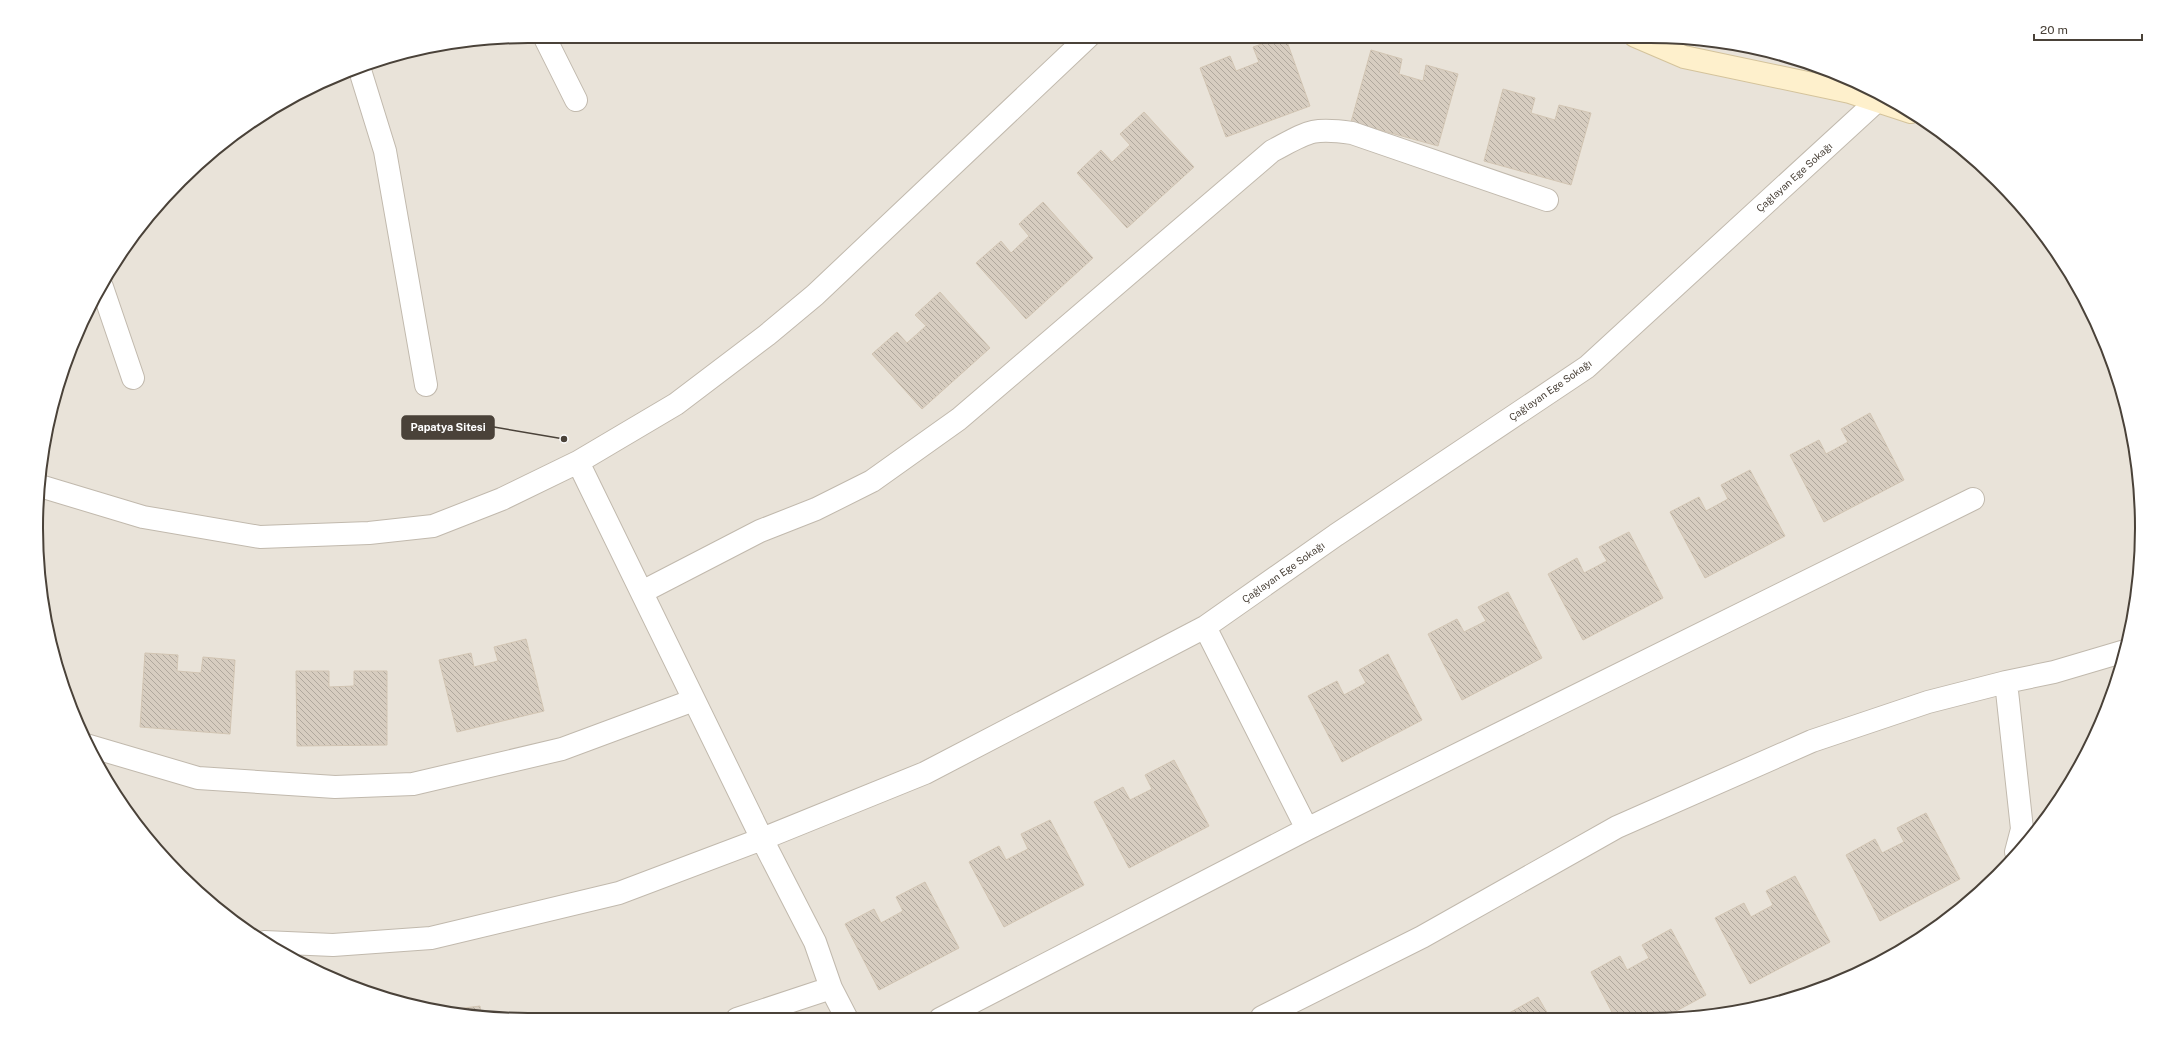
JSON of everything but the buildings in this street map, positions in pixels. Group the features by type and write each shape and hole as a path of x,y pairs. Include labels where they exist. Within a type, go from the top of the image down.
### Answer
{"street":[{"path":"548,43 576,100"},
{"path":"45,487 143,517 260,537 369,534 433,526 502,499 578,462 676,404 815,295 1082,43"},
{"path":"1652,43 1684,57 1874,98"},
{"path":"361,73 385,152 426,385"},
{"name":"Çağlayan Ege Sokağı","path":"277,943 334,945 431,938 619,893 762,839 925,773 1205,627 1336,535 1587,367 1878,100"},
{"path":"642,592 760,531 816,509 872,481 959,419 1272,151 1309,131 1326,129 1352,133 1547,200"},
{"path":"104,293 133,378"},
{"path":"578,462 762,839 815,942 831,988 844,1013"},
{"path":"950,1013 1307,829 1973,499"},
{"path":"1205,627 1307,829"},
{"path":"1270,1013 1422,937 1616,827 1812,741 1928,702 2006,682 2054,672 2119,652"},
{"path":"2006,682 2022,829 2018,844"},
{"path":"96,748 198,778 335,787 414,784 562,749 694,700"},
{"path":"755,1013 831,988"}],"shaded area":[{"path":"1650,43 1682,44 1745,52 1806,69 1836,80 1893,108 1919,125 1970,163 1993,185 2015,208 2053,259 2085,313 2098,342 2109,372 2126,433 2134,496 2135,528 2134,560 2126,623 2109,684 2098,714 2085,743 2070,770 2035,823 2015,848 1993,871 1970,893 1945,913 1892,948 1865,963 1836,976 1776,996 1745,1004 1713,1009 1650,1013 528,1013 496,1012 433,1004 372,987 342,976 285,948 233,913 208,893 163,848 143,823 108,770 93,743 69,684 52,623 47,591 44,560 44,496 52,433 69,372 80,342 108,285 143,233 163,208 208,163 233,143 285,108 342,80 372,69 433,52 496,44"}],"place":[{"name":"Papatya Sitesi","path":"564,439"}]}
